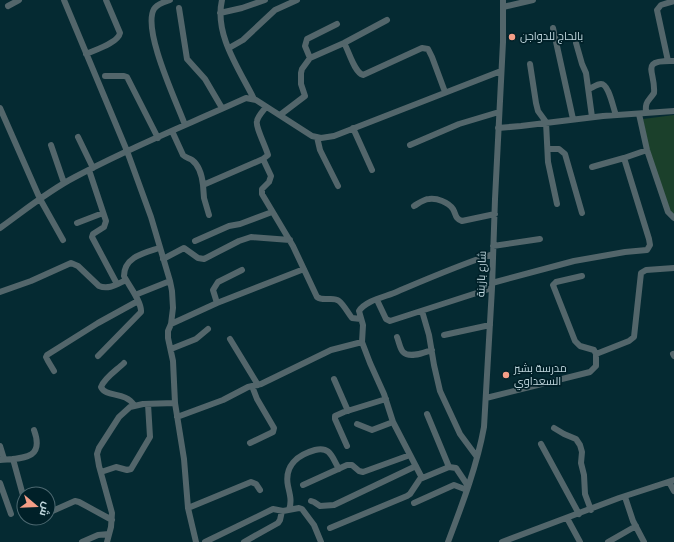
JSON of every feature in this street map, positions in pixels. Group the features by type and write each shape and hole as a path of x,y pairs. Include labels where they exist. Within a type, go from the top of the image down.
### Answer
{"street":[{"path":"8,6 19,0"},
{"path":"64,0 127,151 170,281 173,301 171,324 168,331 177,417 184,459 188,508 196,542"},
{"path":"86,54 114,42 119,36 120,33 106,0"},
{"path":"170,0 160,4 154,10 152,18 153,37 158,55 185,125"},
{"path":"222,0 220,13 222,35 254,98 266,107 317,137 329,137 501,71"},
{"path":"220,13 266,0"},
{"path":"229,48 243,40 275,10 297,0"},
{"path":"503,3 533,0"},
{"path":"646,113 646,102 654,93 651,68 652,64 655,62 671,61 657,10 661,5 674,1"},
{"name":"شارع بازينة","path":"448,542 477,457 484,427 492,286 503,3"},
{"path":"179,8 187,59 205,79 222,108"},
{"path":"280,115 305,96 301,84 301,73 304,65 310,58 344,43 387,20"},
{"path":"310,58 305,46 308,40 338,24"},
{"path":"552,28 573,119"},
{"path":"344,43 356,68 359,73 363,75 419,50 425,48 428,49 445,92"},
{"path":"576,44 586,73 592,117"},
{"path":"530,64 537,107 540,115 546,122 548,162 557,204"},
{"path":"105,76 127,77 158,138"},
{"path":"589,89 600,84 607,88 616,115"},
{"path":"0,228 64,183 91,169 222,108 246,98 254,98"},
{"path":"203,185 263,159 268,155 257,124 258,117 266,107"},
{"path":"0,108 40,199 63,240"},
{"path":"498,128 592,117 674,111"},
{"path":"410,145 459,124 499,112"},
{"path":"640,114 647,150 668,212 674,218"},
{"path":"352,128 372,170"},
{"path":"172,131 183,155 192,160 199,168 204,198 209,215"},
{"path":"78,137 91,169 106,221 104,227 92,237 117,284"},
{"path":"317,137 320,150 338,186"},
{"path":"51,145 64,183"},
{"path":"548,149 559,149 564,154 582,213"},
{"path":"592,167 647,150"},
{"path":"376,300 386,319 390,321 492,286 574,261 625,252 641,251 649,248 649,239 624,158"},
{"path":"263,159 270,172 271,179 262,191 272,212 290,240 316,297 322,300 337,300 352,318 360,319"},
{"path":"414,206 429,199 440,200 447,203 453,209 457,218 462,221 494,214"},
{"path":"195,241 229,226 240,224 272,212"},
{"path":"77,223 103,213"},
{"path":"163,259 184,248 198,258 204,259 239,241 251,237 290,240"},
{"path":"493,246 540,239"},
{"path":"98,356 117,335 140,314 141,310 138,302 124,274 125,269 131,259 159,248"},
{"path":"422,478 393,422 386,399 362,342 363,325 360,319 359,311 360,308 376,300 440,273 493,254"},
{"path":"0,292 31,281 71,263 78,266 99,286 105,288 126,280"},
{"path":"596,354 629,341 634,337 640,278 643,271 674,268"},
{"path":"171,324 217,303 304,269"},
{"path":"217,303 213,290 215,284 242,270"},
{"path":"486,398 590,372 596,366 596,354 594,350 580,346 575,341 553,285 556,282 582,276"},
{"path":"135,295 170,281"},
{"path":"54,371 48,361 47,355 98,323 138,302"},
{"path":"422,311 430,335 440,391 464,441 477,457"},
{"path":"444,336 490,325"},
{"path":"171,349 196,340 208,329"},
{"path":"397,337 401,348 406,354 412,355 432,350"},
{"path":"230,340 255,385 257,399 274,428 273,432 250,443"},
{"path":"177,417 219,402 331,350 362,342"},
{"path":"124,363 102,384 101,387 106,392 127,398 134,405"},
{"path":"334,380 348,411"},
{"path":"347,446 335,417 336,415 386,399"},
{"path":"107,542 112,520 111,507 98,458 99,448 122,414 130,407 134,405 176,403"},
{"path":"101,472 116,467 127,470 131,469 150,437 148,404"},
{"path":"426,414 449,467"},
{"path":"357,424 372,430 393,422"},
{"path":"554,428 576,439 580,445 582,452 581,463 584,475 585,494 591,510"},
{"path":"0,446 2,460 27,457 34,453 38,445 34,430"},
{"path":"541,444 579,514"},
{"path":"290,510 292,500 287,484 287,476 290,466 294,461 302,455 314,450 324,449 330,453 338,469"},
{"path":"303,485 350,464 354,465 359,471 363,472 410,454"},
{"path":"13,459 20,486"},
{"path":"311,501 320,506 332,506 416,466"},
{"path":"330,528 407,496 411,493 417,482 422,478 449,467 456,468 467,488"},
{"path":"502,542 516,540 567,518 671,481 674,491"},
{"path":"188,508 251,482 256,484 260,490"},
{"path":"0,483 11,514"},
{"path":"414,503 454,485 467,488"},
{"path":"625,497 644,542"},
{"path":"56,509 75,501 112,520"},
{"path":"205,542 273,509 282,511 299,508 314,525 321,542"},
{"path":"244,542 278,523 282,511"},
{"path":"567,518 580,542"},
{"path":"608,542 636,526"},
{"path":"82,542 98,535 109,534"}],"green space":[{"path":"674,115 674,217 671,215 649,150 643,119"}],"place":[{"name":"بالحاج للدواجن","path":"512,37"},
{"name":"مدرسة بشير السعداوي","path":"506,375"}]}
